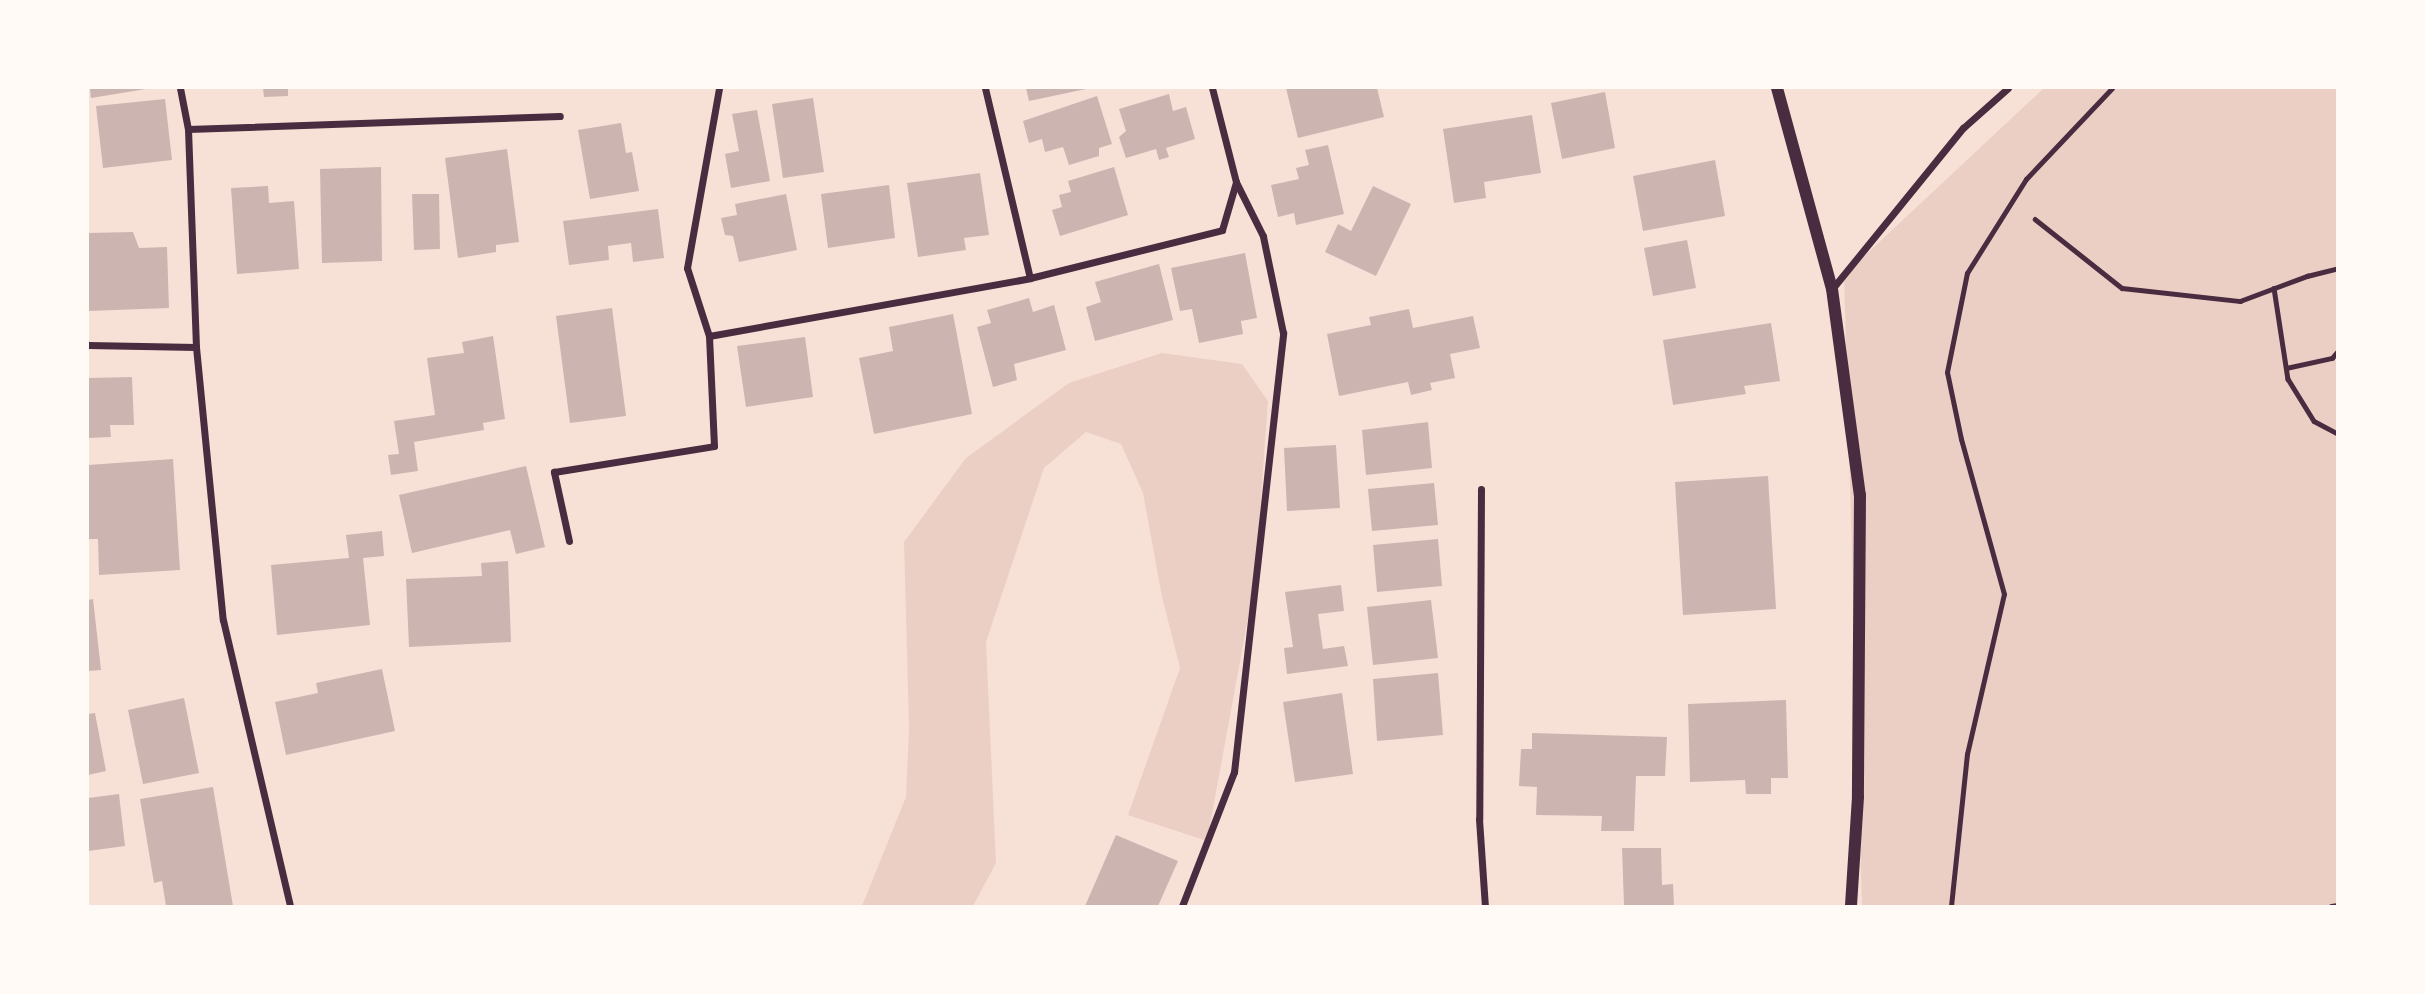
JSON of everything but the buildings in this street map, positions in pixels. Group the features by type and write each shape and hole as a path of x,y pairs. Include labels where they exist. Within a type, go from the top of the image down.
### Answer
{"street":[{"path":"180,88 188,129 196,347 223,620 290,906"},
{"path":"569,541 554,472 714,446 709,336 687,268 719,88"},
{"path":"985,88 1030,278"},
{"path":"1182,906 1234,772 1283,332 1263,236 1236,182 1212,88"},
{"path":"1777,88 1832,289 1860,495 1858,797 1851,906"},
{"path":"1832,289 1963,128 2008,88"},
{"path":"188,129 560,116"},
{"path":"709,336 1030,278 1222,230 1236,182"},
{"path":"88,345 196,347"},
{"path":"1481,489 1479,819 1485,906"}],"lane":[{"path":"1951,906 1967,754 2004,594 1961,439 1947,372 1967,273 2026,179 2112,88"},
{"path":"2331,906 2337,905"}],"path":[{"path":"2012,201 2122,288 2240,301 2337,268"},
{"path":"2274,288 2288,379 2314,421 2337,434"},
{"path":"2286,368 2332,358 2337,351"}],"shaded area":[{"path":"2044,88 2337,88 2337,906 1862,906 1844,275"},
{"path":"1162,353 1242,364 1268,401 1255,580 1207,841 1128,815 1180,668 1162,597 1143,493 1121,444 1086,432 1044,468 986,642 996,863 973,906 862,906 906,797 909,728 904,542 966,458 1069,383"}]}
